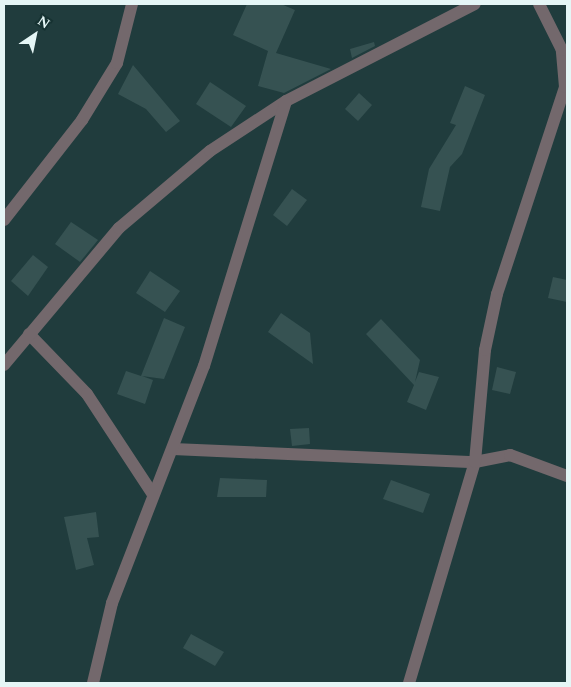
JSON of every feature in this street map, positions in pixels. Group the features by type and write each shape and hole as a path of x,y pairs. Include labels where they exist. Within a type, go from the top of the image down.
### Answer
{"street":[{"path":"4,220 82,120 117,63 132,4"},
{"path":"4,365 119,228 210,151 286,101 475,4"},
{"path":"409,683 475,462 485,350 497,294 566,89 562,50 539,4"},
{"path":"93,683 112,603 152,493 173,449 270,164 286,101"},
{"path":"29,334 87,394 152,493"},
{"path":"173,449 475,462 510,454 567,476"}],"building":[{"path":"247,4 281,4 295,10 276,53 331,69 284,93 258,86 268,51 233,35"},
{"path":"374,42 375,46 352,58 350,49"},
{"path":"133,65 180,121 166,132 146,109 118,94"},
{"path":"210,82 246,106 231,127 196,104"},
{"path":"465,86 485,95 462,154 450,167 440,211 421,207 429,169 456,125 450,123"},
{"path":"359,93 372,105 358,121 345,109"},
{"path":"292,189 307,200 287,226 273,215"},
{"path":"71,222 98,240 80,262 55,244"},
{"path":"33,255 48,267 28,296 11,281"},
{"path":"150,271 180,291 165,312 136,293"},
{"path":"553,277 567,280 567,302 548,298"},
{"path":"281,313 310,333 313,364 268,332"},
{"path":"164,318 185,327 164,379 142,376 153,380 145,404 117,394 126,371 141,376"},
{"path":"381,319 420,360 415,382 419,372 439,377 426,410 407,402 414,385 366,334"},
{"path":"497,367 516,372 510,394 492,390"},
{"path":"309,428 310,444 292,446 290,429"},
{"path":"220,478 267,480 266,497 217,497"},
{"path":"391,480 430,494 423,513 383,499"},
{"path":"96,512 99,537 87,538 94,565 76,570 64,517"},
{"path":"191,634 224,652 215,666 183,648"}]}
